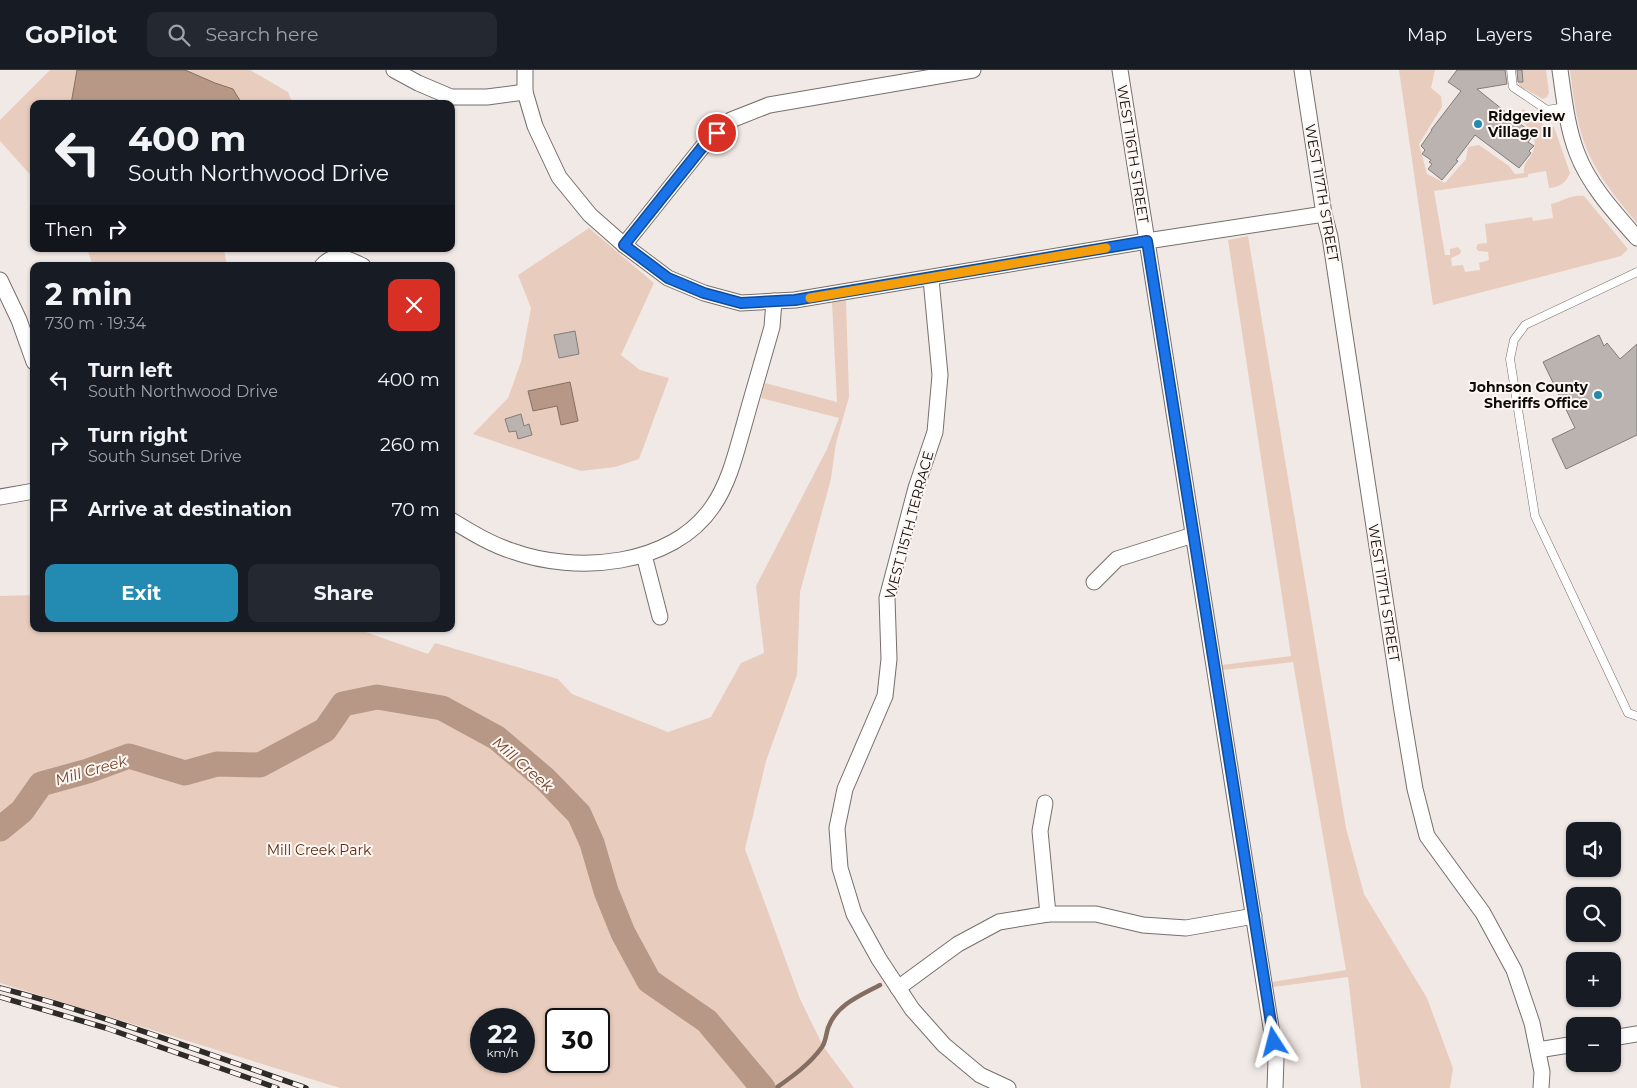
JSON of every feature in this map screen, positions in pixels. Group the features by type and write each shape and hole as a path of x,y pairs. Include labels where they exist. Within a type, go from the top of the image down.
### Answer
{"street":[{"path":"394,70 451,97 526,92"},
{"path":"525,70 526,92 535,126 559,177 590,215 624,245 668,278 704,293 741,303 795,300 1147,241 1324,214"},
{"path":"624,245 704,145 730,120 769,105 973,70"},
{"name":"WEST 116TH STREET","path":"1120,70 1276,1059 1276,1088"},
{"name":"WEST 117TH STREET","path":"1302,70 1324,214 1333,255 1415,789 1427,836 1483,913 1514,970 1532,1023 1542,1072 1541,1088"},
{"path":"1560,70 1569,126 1577,155 1588,176 1609,206 1637,238"},
{"path":"326,262 338,257 354,262"},
{"name":"WEST 115TH TERRACE","path":"931,278 940,375 935,432 916,488 887,598 889,659 885,696 844,789 837,828 840,868 854,914 912,1009 944,1045 980,1075 1008,1088"},
{"path":"0,280 19,320 30,351"},
{"path":"455,522 481,538 512,552 547,560 583,564 644,555 669,545 694,529 713,507 727,481 772,326 774,302"},
{"path":"0,496 30,492"},
{"path":"1094,582 1117,559 1193,535"},
{"path":"644,555 660,618"},
{"path":"1045,803 1040,831 1048,914"},
{"path":"898,988 958,944 999,922 1048,914 1096,914 1144,925 1186,928 1254,916"},
{"path":"1621,1037 1637,1034"},
{"path":"1538,1050 1566,1045"}],"lane":[{"path":"1511,70 1513,87 1547,110 1566,107"},
{"path":"1637,272 1525,326 1514,340 1510,359 1535,516 1628,713 1637,716"}],"green space":[{"path":"50,70 77,70 72,100 30,100 30,175 0,141 0,120"},
{"path":"185,70 250,70 288,92 291,100 240,100 233,89"},
{"path":"1399,70 1435,70 1431,88 1441,96 1442,107 1419,144 1427,174 1445,183 1466,159 1468,147 1479,145 1509,166 1515,174 1524,173 1525,165 1533,151 1534,140 1531,131 1517,117 1523,109 1547,127 1554,127 1570,173 1562,184 1549,188 1546,171 1528,174 1528,177 1434,191 1445,255 1450,255 1450,249 1458,247 1461,251 1460,254 1451,258 1452,266 1463,265 1465,272 1480,270 1479,263 1489,260 1488,252 1478,251 1476,248 1478,244 1487,243 1485,224 1532,217 1533,221 1553,218 1551,204 1575,196 1584,196 1628,249 1621,256 1433,305"},
{"path":"1522,70 1546,70 1549,93 1547,97 1543,99 1520,86 1518,82 1523,81"},
{"path":"1570,70 1637,70 1637,223 1607,185 1594,164 1584,142 1577,115"},
{"path":"589,228 654,283 621,355 640,370 669,378 639,459 615,467 581,471 473,434 508,398 521,362 531,308 518,275"},
{"path":"1248,236 1346,828 1364,894 1427,998 1453,1068 1450,1088 1361,1088 1348,977 1273,987 1272,982 1346,970 1293,662 1223,670 1222,665 1291,656 1228,240"},
{"path":"88,252 225,252 226,262 92,262"},
{"name":"Mill Creek Park","path":"846,300 849,397 836,443 831,479 800,592 797,675 766,761 745,849 800,999 823,1046 854,1088 340,1088 0,983 0,596 30,595 30,632 366,632 428,654 435,643 558,679 572,694 668,732 711,717 741,663 764,653 756,586 827,449 839,418 761,398 765,383 837,402 832,302"}],"shaded area":[{"path":"77,70 185,70 233,89 240,100 72,100"},
{"path":"570,382 578,421 561,425 557,406 533,411 528,391"}],"building":[{"name":"Ridgeview Village II","path":"1457,70 1505,70 1507,84 1477,89 1528,130 1526,134 1531,138 1528,142 1534,146 1519,168 1475,135 1456,160 1458,161 1442,180 1428,169 1432,164 1429,162 1431,160 1422,154 1425,150 1421,146 1461,91 1448,82"},
{"path":"1517,70 1522,70 1523,82 1518,82"},
{"path":"575,331 579,354 559,358 554,335"},
{"name":"Johnson County Sheriffs Office","path":"1599,335 1604,346 1607,343 1620,359 1637,344 1637,435 1566,469 1552,439 1575,428 1543,362"},
{"path":"521,414 524,426 529,424 532,435 518,439 516,431 509,432 505,419"}],"waterway":[{"name":"Mill Creek","path":"0,829 22,811 41,784 88,771 129,756 185,773 217,764 260,765 325,730 343,704 377,697 442,708 497,738 545,779 579,814 592,843 606,891 623,933 649,981 707,1021 763,1088"},
{"path":"776,1088 801,1069 817,1053 823,1045 832,1020 842,1007 856,997 880,985"}],"railway":[{"path":"0,988 116,1022 306,1088"},
{"path":"0,997 106,1028 277,1088"}],"slow traffic":[{"path":"810,298 1106,248"}],"place":[{"name":"Ridgeview Village II","path":"1478,124"},
{"name":"Johnson County Sheriffs Office","path":"1598,395"}],"route":[{"path":"717,133 704,145 624,245 668,278 704,293 741,303 795,300 1147,241 1274,1042"}]}
